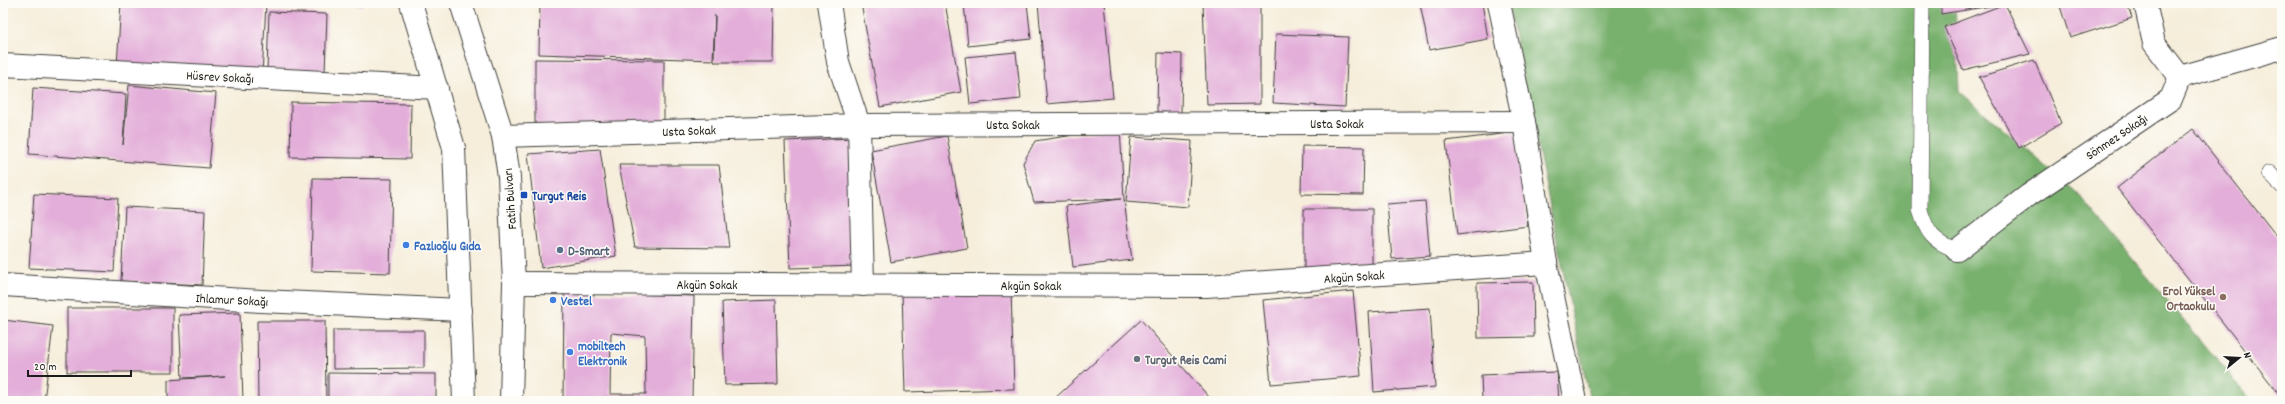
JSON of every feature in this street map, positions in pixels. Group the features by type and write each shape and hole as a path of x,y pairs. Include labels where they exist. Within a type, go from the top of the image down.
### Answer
{"street":[{"path":"411,3 454,148 464,401"},
{"name":"Fatih Bulvarı","path":"461,3 503,136 509,177 514,283 511,401"},
{"path":"829,3 838,62 859,125 863,285"},
{"path":"1499,3 1524,122 1546,264 1576,401"},
{"path":"2146,3 2154,43 2180,77 2282,48"},
{"name":"Hüsrev Sokağı","path":"3,65 437,88"},
{"name":"Sönmez Sokağı","path":"1957,250 2029,195 2171,99 2180,77"},
{"name":"Usta Sokak","path":"503,136 859,125 1524,122"},
{"name":"Akgün Sokak","path":"514,283 1206,286 1546,264"},
{"name":"Ihlamur Sokağı","path":"3,285 253,301 461,310"}],"lane":[{"path":"1922,3 1920,210 1928,233 1936,241 1957,250"},
{"path":"2269,173 2282,186"}],"green space":[{"path":"1508,3 1955,3 1959,91 2077,193 2252,401 1590,401"}],"building":[{"path":"121,3 266,4 262,75 117,66"},
{"path":"337,3 362,3 362,6"},
{"path":"540,3 774,3 773,62 714,62 715,15 713,60 539,54"},
{"path":"861,3 945,3 961,92 880,107"},
{"path":"964,3 1027,3 1031,39 968,46"},
{"path":"1038,3 1104,3 1113,98 1047,104"},
{"path":"1203,3 1260,3 1260,104 1207,105"},
{"path":"1420,3 1482,3 1488,39 1429,50"},
{"path":"1941,3 2003,3 2004,4 1941,14"},
{"path":"2059,3 2127,3 2132,18 2070,38"},
{"path":"2005,4 2030,54 1963,70 1944,27"},
{"path":"269,12 327,14 325,73 267,70"},
{"path":"1276,34 1348,37 1345,107 1273,103"},
{"path":"1016,52 1021,99 970,104 965,57"},
{"path":"1158,53 1182,54 1181,113 1157,112"},
{"path":"535,59 664,60 664,127 535,127"},
{"path":"2034,60 2061,123 2019,148 1979,77"},
{"path":"129,85 216,93 209,168 29,154 33,88 126,94 123,145"},
{"path":"291,102 411,104 410,159 290,157"},
{"path":"1120,128 1124,199 1132,260 1073,267 1066,206 1121,199 1034,202 1023,163 1035,141"},
{"path":"2193,129 2282,243 2282,392 2279,394 2117,188"},
{"path":"1517,132 1528,226 1457,235 1446,141"},
{"path":"947,136 967,248 891,262 871,150"},
{"path":"1131,137 1192,141 1188,207 1126,202"},
{"path":"853,138 858,266 790,268 785,141"},
{"path":"1302,146 1364,147 1363,195 1301,194"},
{"path":"600,149 616,256 541,268 528,154"},
{"path":"619,165 719,165 729,248 635,247"},
{"path":"313,178 392,179 390,273 311,271"},
{"path":"34,194 118,198 114,272 29,268"},
{"path":"1425,201 1430,256 1392,259 1387,204"},
{"path":"125,207 205,211 202,285 121,281"},
{"path":"1304,209 1372,209 1372,270 1304,270"},
{"path":"1533,282 1534,337 1478,338 1477,283"},
{"path":"1011,290 1014,389 905,392 902,293"},
{"path":"1353,291 1361,376 1271,384 1263,300"},
{"path":"564,292 694,296 692,401 563,401","holes":["611,333 645,336 646,394 610,394"]},
{"path":"776,300 778,384 725,385 722,302"},
{"path":"67,308 173,308 173,372 67,372"},
{"path":"1430,308 1435,387 1374,392 1369,312"},
{"path":"240,313 243,401 168,401 168,380 225,376 182,378 179,315"},
{"path":"3,320 53,326 44,401 3,401"},
{"name":"Turgut Reis Cami","path":"1141,320 1209,397 1205,401 1056,401 1054,399"},
{"path":"257,321 325,321 326,401 258,401"},
{"path":"333,330 424,330 424,368 333,369"},
{"path":"1557,372 1559,401 1482,401 1481,375"},
{"path":"328,373 436,374 436,401 328,401"},
{"path":"911,399 953,400 953,401 912,401"}],"place":[{"name":"Turgut Reis","path":"524,195"},
{"name":"Fazlıoğlu Gıda","path":"406,245"},
{"name":"D-Smart","path":"560,250"},
{"name":"Erol Yüksel Ortaokulu","path":"2223,297"},
{"name":"Vestel","path":"553,300"},
{"name":"mobiltech Elektronik","path":"570,352"},
{"name":"Turgut Reis Cami","path":"1137,359"}]}
